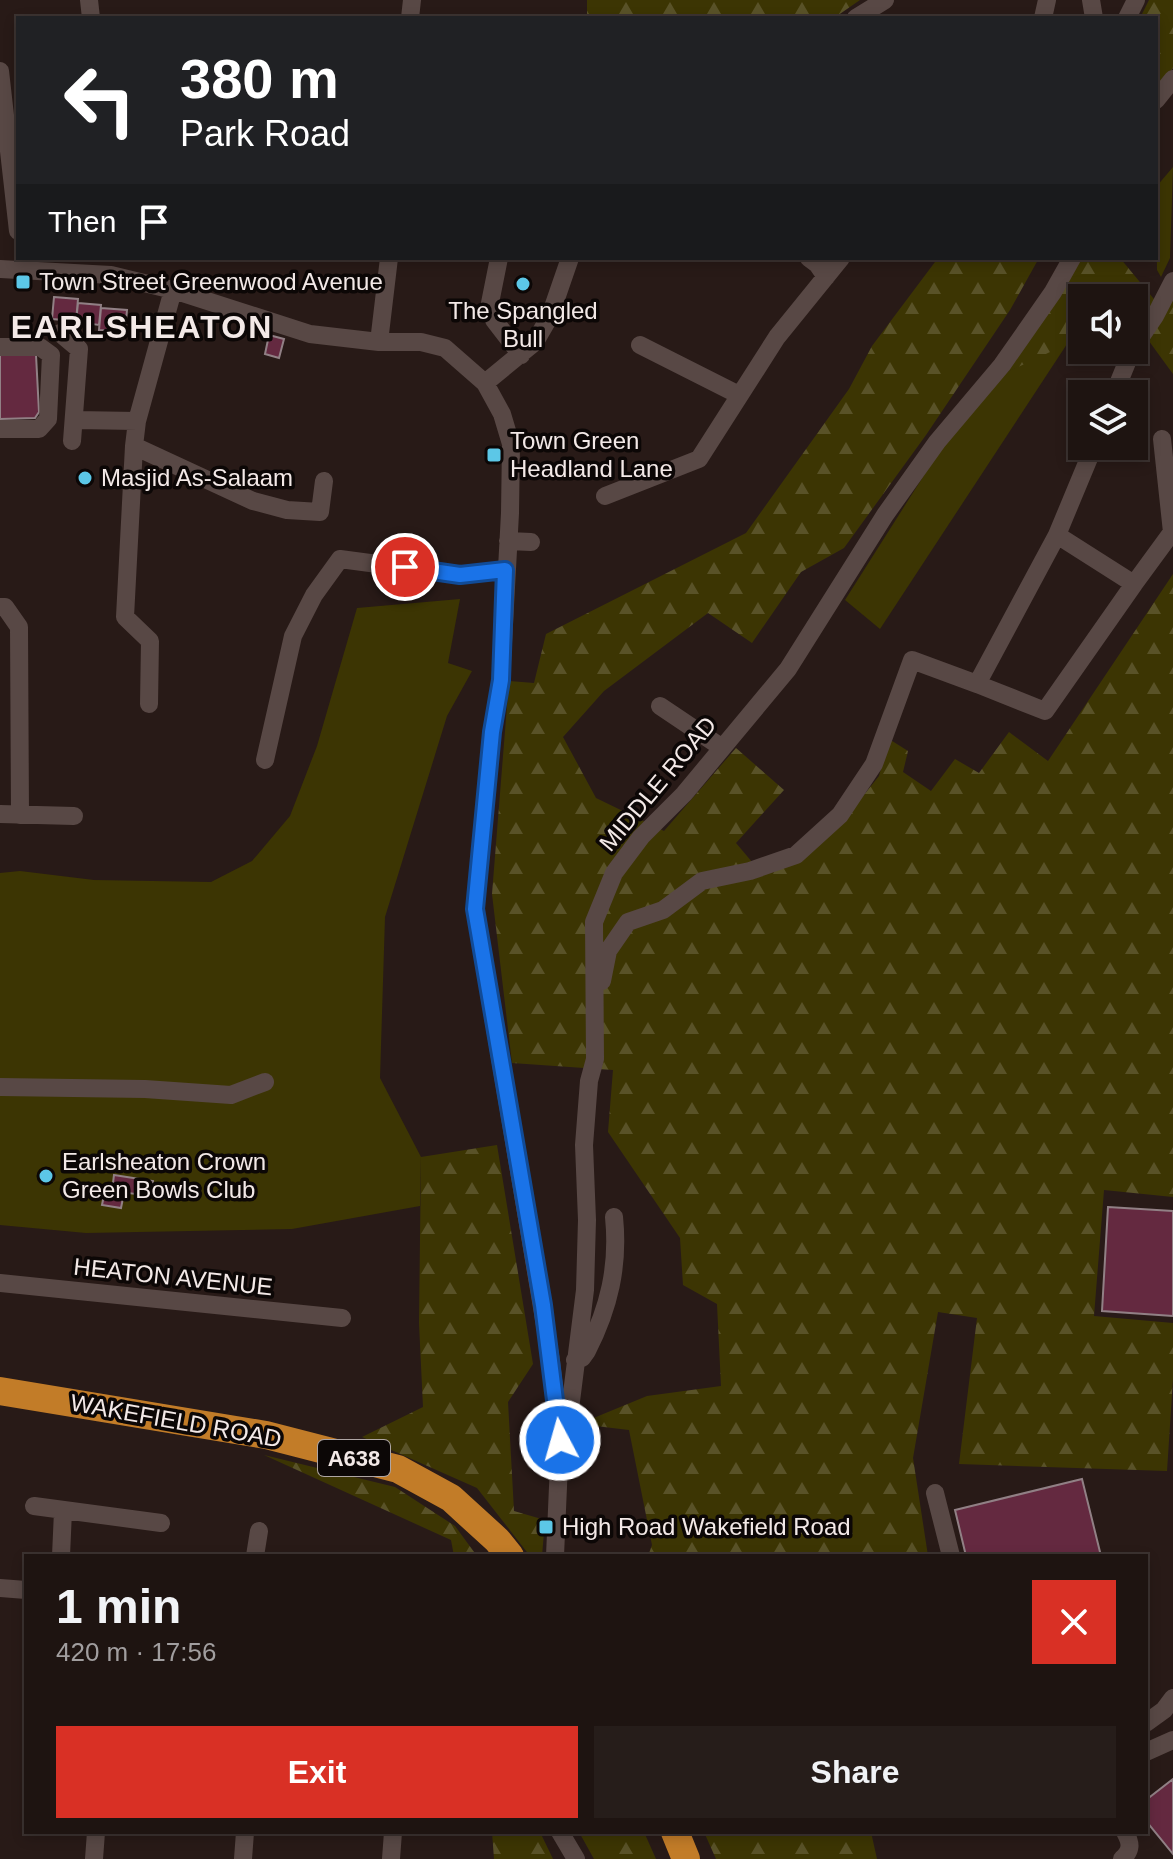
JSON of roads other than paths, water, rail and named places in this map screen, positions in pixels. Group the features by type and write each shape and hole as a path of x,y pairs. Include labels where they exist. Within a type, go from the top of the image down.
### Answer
{"highway":[{"name":"WAKEFIELD ROAD","path":"0,1391 266,1435 398,1469 451,1498 508,1554"},
{"path":"676,1834 686,1859"}],"street":[{"path":"859,16 885,0"},
{"path":"0,71 16,213"},
{"path":"1158,98 1173,79"},
{"path":"379,342 389,260"},
{"path":"499,260 490,303 494,320 521,355"},
{"path":"485,383 535,342 550,316 569,260"},
{"path":"812,260 826,277"},
{"path":"605,496 699,459 777,337 839,260"},
{"name":"MIDDLE ROAD","path":"560,1440 567,1431 585,1290 585,1132 589,1081 595,1059 594,922 614,873 641,837 684,794 788,669 885,515 937,442 1002,365 1053,292 1071,260"},
{"path":"0,269 22,264 110,266 173,290 310,334 379,342 421,342 445,348 485,383 502,414 511,444 501,680 492,732 475,909 543,1305 560,1440 555,1554"},
{"path":"1148,323 1172,284"},
{"path":"149,704 150,641 125,617 134,446 137,421 173,290"},
{"path":"60,333 79,349 72,441"},
{"path":"640,345 739,395"},
{"path":"0,347 40,347 51,355 48,419 39,429 0,429"},
{"path":"75,420 137,421"},
{"path":"595,1059 602,1044 600,988 608,951 628,922 663,910 702,881 750,871 796,855 840,815 874,764 912,660 1045,711 1172,532 1162,439"},
{"path":"134,446 253,501 287,510 320,512 324,481"},
{"path":"977,684 1057,535 1088,460"},
{"path":"1057,535 1134,584"},
{"path":"508,541 531,542"},
{"path":"265,760 293,636 314,595 340,559 460,575 505,570"},
{"path":"0,607 5,607 19,627 20,815"},
{"path":"660,706 721,747"},
{"path":"0,814 74,816"},
{"path":"0,1087 134,1089 231,1095 265,1082"},
{"path":"575,1360 582,1358 587,1351 609,1300 616,1262 614,1217"},
{"name":"HEATON AVENUE","path":"0,1283 342,1318"},
{"path":"935,1493 950,1554"},
{"path":"34,1506 161,1523"},
{"path":"61,1554 63,1511"},
{"path":"255,1554 259,1531"},
{"path":"0,1588 24,1590"},
{"path":"1148,1722 1164,1710 1173,1698"},
{"path":"1148,1751 1173,1740"},
{"path":"94,1859 96,1834"},
{"path":"243,1859 245,1834"},
{"path":"391,1859 393,1834"},
{"path":"561,1834 576,1859"},
{"path":"1122,1859 1130,1847 1126,1834"}],"place":[{"name":"Town Street Greenwood Avenue","path":"23,282"},
{"name":"The Spangled Bull","path":"523,284"},
{"name":"Town Green Headland Lane","path":"494,455"},
{"name":"Masjid As-Salaam","path":"85,478"},
{"name":"Earlsheaton Crown Green Bowls Club","path":"46,1176"},
{"name":"High Road Wakefield Road","path":"546,1527"}],"district":[{"name":"EARLSHEATON","path":"142,327"}]}
